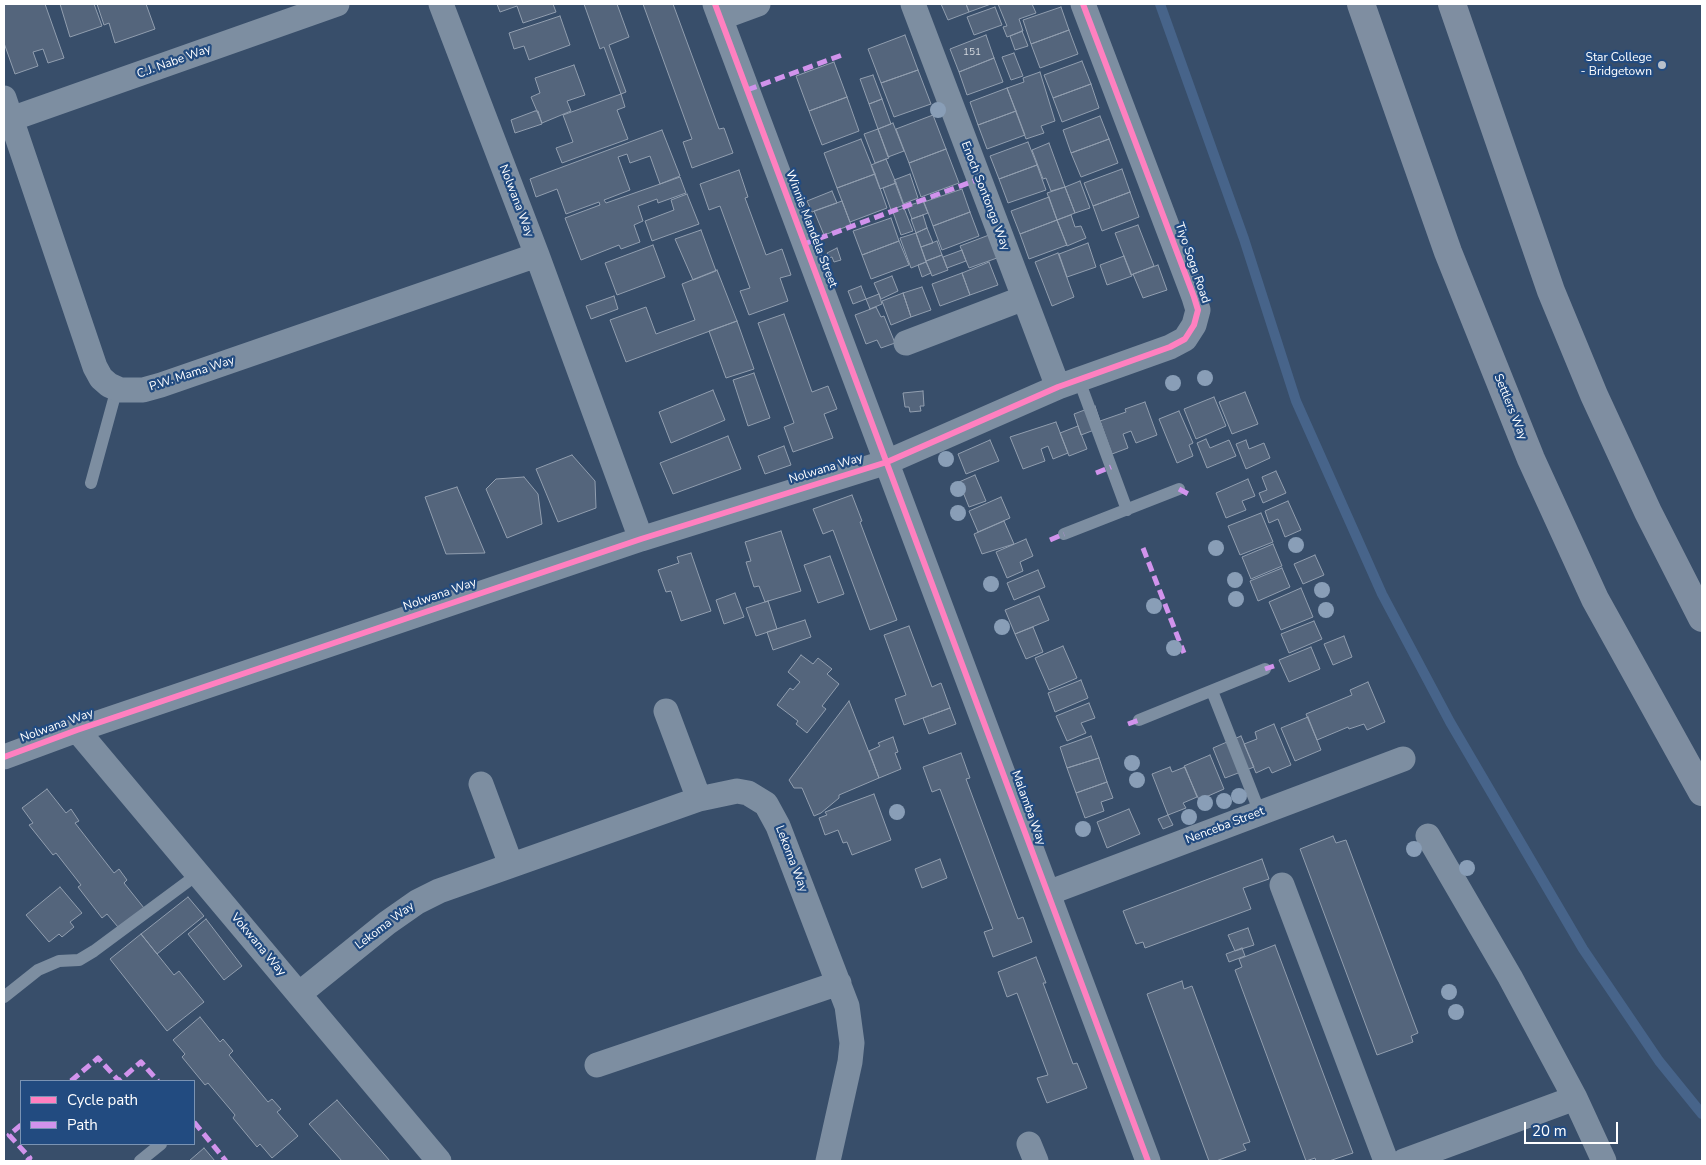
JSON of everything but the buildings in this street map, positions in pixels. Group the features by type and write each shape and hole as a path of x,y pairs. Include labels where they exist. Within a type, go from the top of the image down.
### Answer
{"highway":[{"name":"Settlers Way","path":"1361,4 1448,252 1535,468 1599,607 1702,792"},
{"path":"1452,4 1551,291 1594,395 1648,512 1702,618"}],"street":[{"name":"C.J. Nabe Way","path":"8,109 337,4"},
{"name":"Nolwana Way","path":"441,4 537,255 642,539"},
{"path":"717,11 758,4"},
{"name":"Enoch Sontonga Way","path":"913,4 1024,298 1068,383"},
{"name":"Tiyo Soga Road","path":"887,462 1068,383 1170,347 1185,339 1194,325 1198,310 1083,4"},
{"name":"Winnie Mandela Street","path":"717,11 887,462"},
{"path":"8,109 96,367 102,378 117,388"},
{"name":"P.W. Mama Way","path":"117,388 144,390 161,385 537,255"},
{"path":"906,343 1024,298"},
{"name":"Nolwana Way","path":"4,757 77,730 642,539 887,462"},
{"name":"Malamba Way","path":"887,462 1148,1161"},
{"path":"666,711 699,799"},
{"name":"Vokwana Way","path":"77,730 438,1161"},
{"name":"Nenceba Street","path":"1048,894 1403,759"},
{"path":"481,784 511,865"},
{"name":"Lekoma Way","path":"299,994 417,902 439,891 699,799 737,791 748,793 766,804 778,826 847,1006 852,1043 828,1161"},
{"path":"1428,836 1510,976 1575,1098 1604,1161"},
{"path":"1282,885 1386,1161"},
{"path":"597,1065 839,982"},
{"path":"1404,1161 1575,1098"}],"lane":[{"path":"1068,383 1127,510"},
{"path":"91,483 117,388"},
{"path":"1064,534 1179,489"},
{"path":"1139,720 1265,669"},
{"path":"1212,691 1260,813"},
{"path":"4,997 38,970 59,961 79,960 94,951 198,874"},
{"path":"140,1161 160,1145"}],"waterway":[{"path":"1160,4 1244,239 1296,401 1382,594 1450,722 1583,949 1659,1061 1702,1114"}],"marked path":[{"path":"747,90 845,54"},
{"path":"804,244 979,179"},
{"path":"1096,473 1111,467"},
{"path":"1179,489 1192,496"},
{"path":"1050,540 1064,534"},
{"path":"1143,548 1184,653"},
{"path":"1265,669 1274,666"},
{"path":"1128,724 1139,720"},
{"path":"72,1080 98,1058 118,1080"},
{"path":"120,1080 141,1062 157,1080"},
{"path":"195,1123 226,1161"},
{"path":"20,1126 9,1135 30,1158 27,1161"}],"cycle path":[{"path":"715,4 1148,1161"},
{"path":"4,757 77,730 641,539 887,462 1058,387 1170,347 1185,339 1194,325 1198,310 1083,4"}],"place":[{"name":"Star College - Bridgetown","path":"1662,65"}]}
